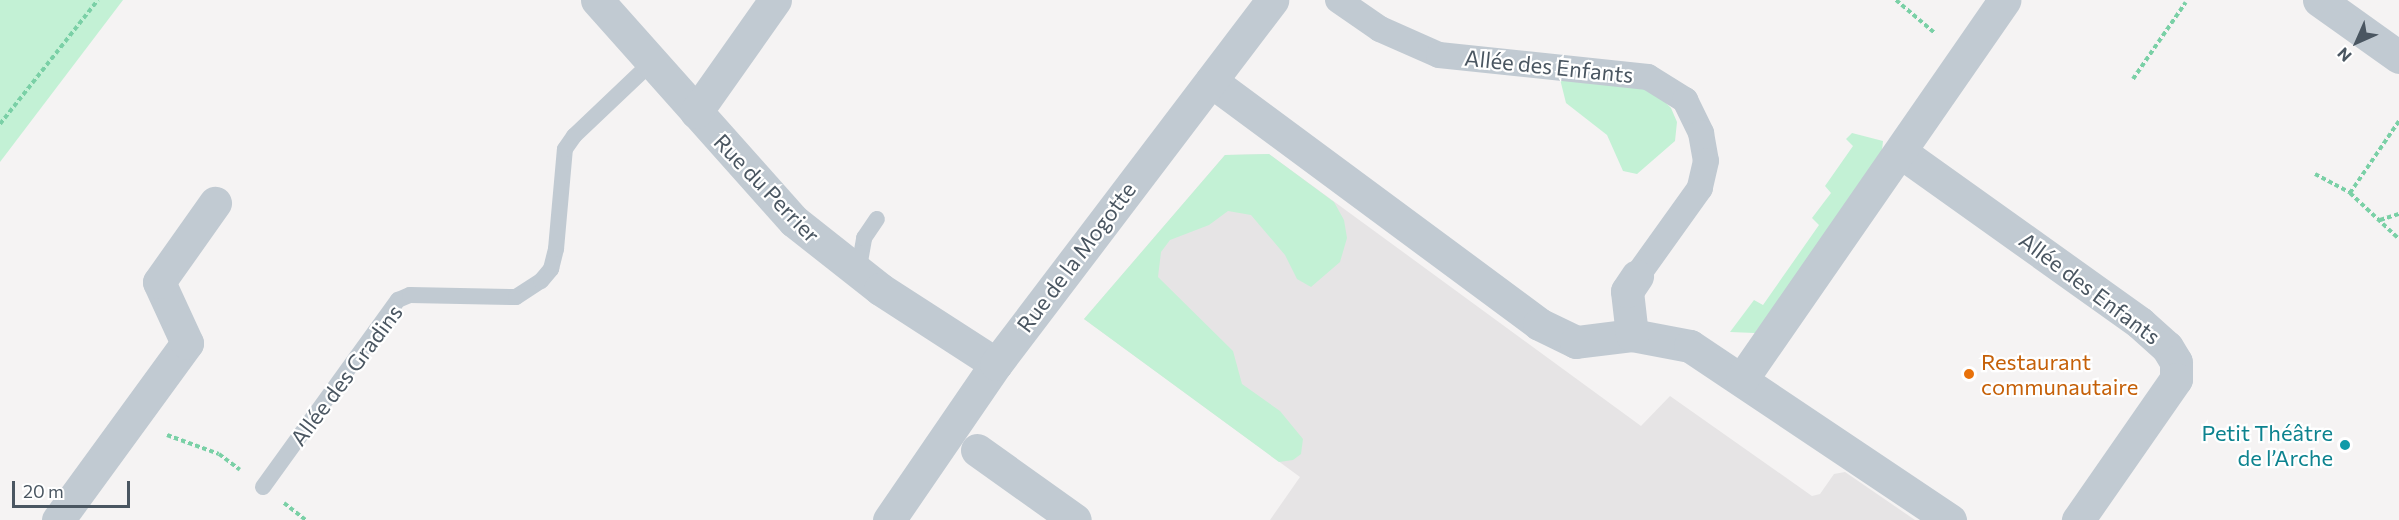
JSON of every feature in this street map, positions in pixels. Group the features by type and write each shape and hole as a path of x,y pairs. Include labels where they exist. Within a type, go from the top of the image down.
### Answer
{"street":[{"name":"Rue du Perrier","path":"597,0 794,221 858,273 996,364"},
{"path":"696,112 775,0"},
{"name":"Rue de la Mogotte","path":"889,520 996,364 1272,0"},
{"name":"Allée des Enfants","path":"1338,0 1380,29 1439,55 1648,77 1684,100 1701,133 1706,161 1700,188 1627,291 1632,335"},
{"path":"1742,379 1902,153 2004,0"},
{"path":"2319,0 2399,57"},
{"path":"1210,81 1539,324 1576,342 1632,335 1690,346 1950,520"},
{"name":"Allée des Enfants","path":"1902,153 2140,323 2167,347 2176,362 2176,379 2078,520"},
{"path":"58,520 187,343 159,282 215,203"},
{"path":"977,450 1075,520"}],"lane":[{"name":"Allée des Gradins","path":"263,487 398,300 410,295 516,297 541,281 551,269 556,249 565,149 574,135 652,62"},
{"path":"858,273 864,238 877,219"}],"path":[{"path":"0,124 98,0"},
{"path":"2133,79 2187,2"},
{"path":"2350,193 2399,121"},
{"path":"2315,174 2350,193 2399,239"},
{"path":"2379,220 2399,214"},
{"path":"124,429 196,443 219,454 306,520"}],"shaded area":[{"path":"1269,154 1641,426 1670,396 1812,496 1820,494 1834,474 1845,472 1915,520 1270,520 1300,477 1084,319 1225,155"}],"green space":[{"path":"0,0 123,0 0,162"},
{"path":"1560,79 1651,88 1671,108 1677,122 1675,141 1637,174 1623,171 1607,135 1566,103"},
{"path":"1852,133 1883,141 1880,169 1755,333 1730,332 1754,300 1763,305 1819,225 1812,218 1831,193 1825,186 1853,146 1846,139"},
{"path":"1269,154 1334,202 1344,220 1347,238 1340,262 1311,287 1297,279 1285,255 1251,215 1228,211 1209,225 1170,240 1161,252 1158,277 1233,351 1242,384 1280,411 1303,439 1301,454 1293,460 1279,462 1084,319 1225,155"}],"place":[{"name":"Restaurant communautaire","path":"1969,374"},
{"name":"Petit Théâtre de l’Arche","path":"2345,445"}]}
